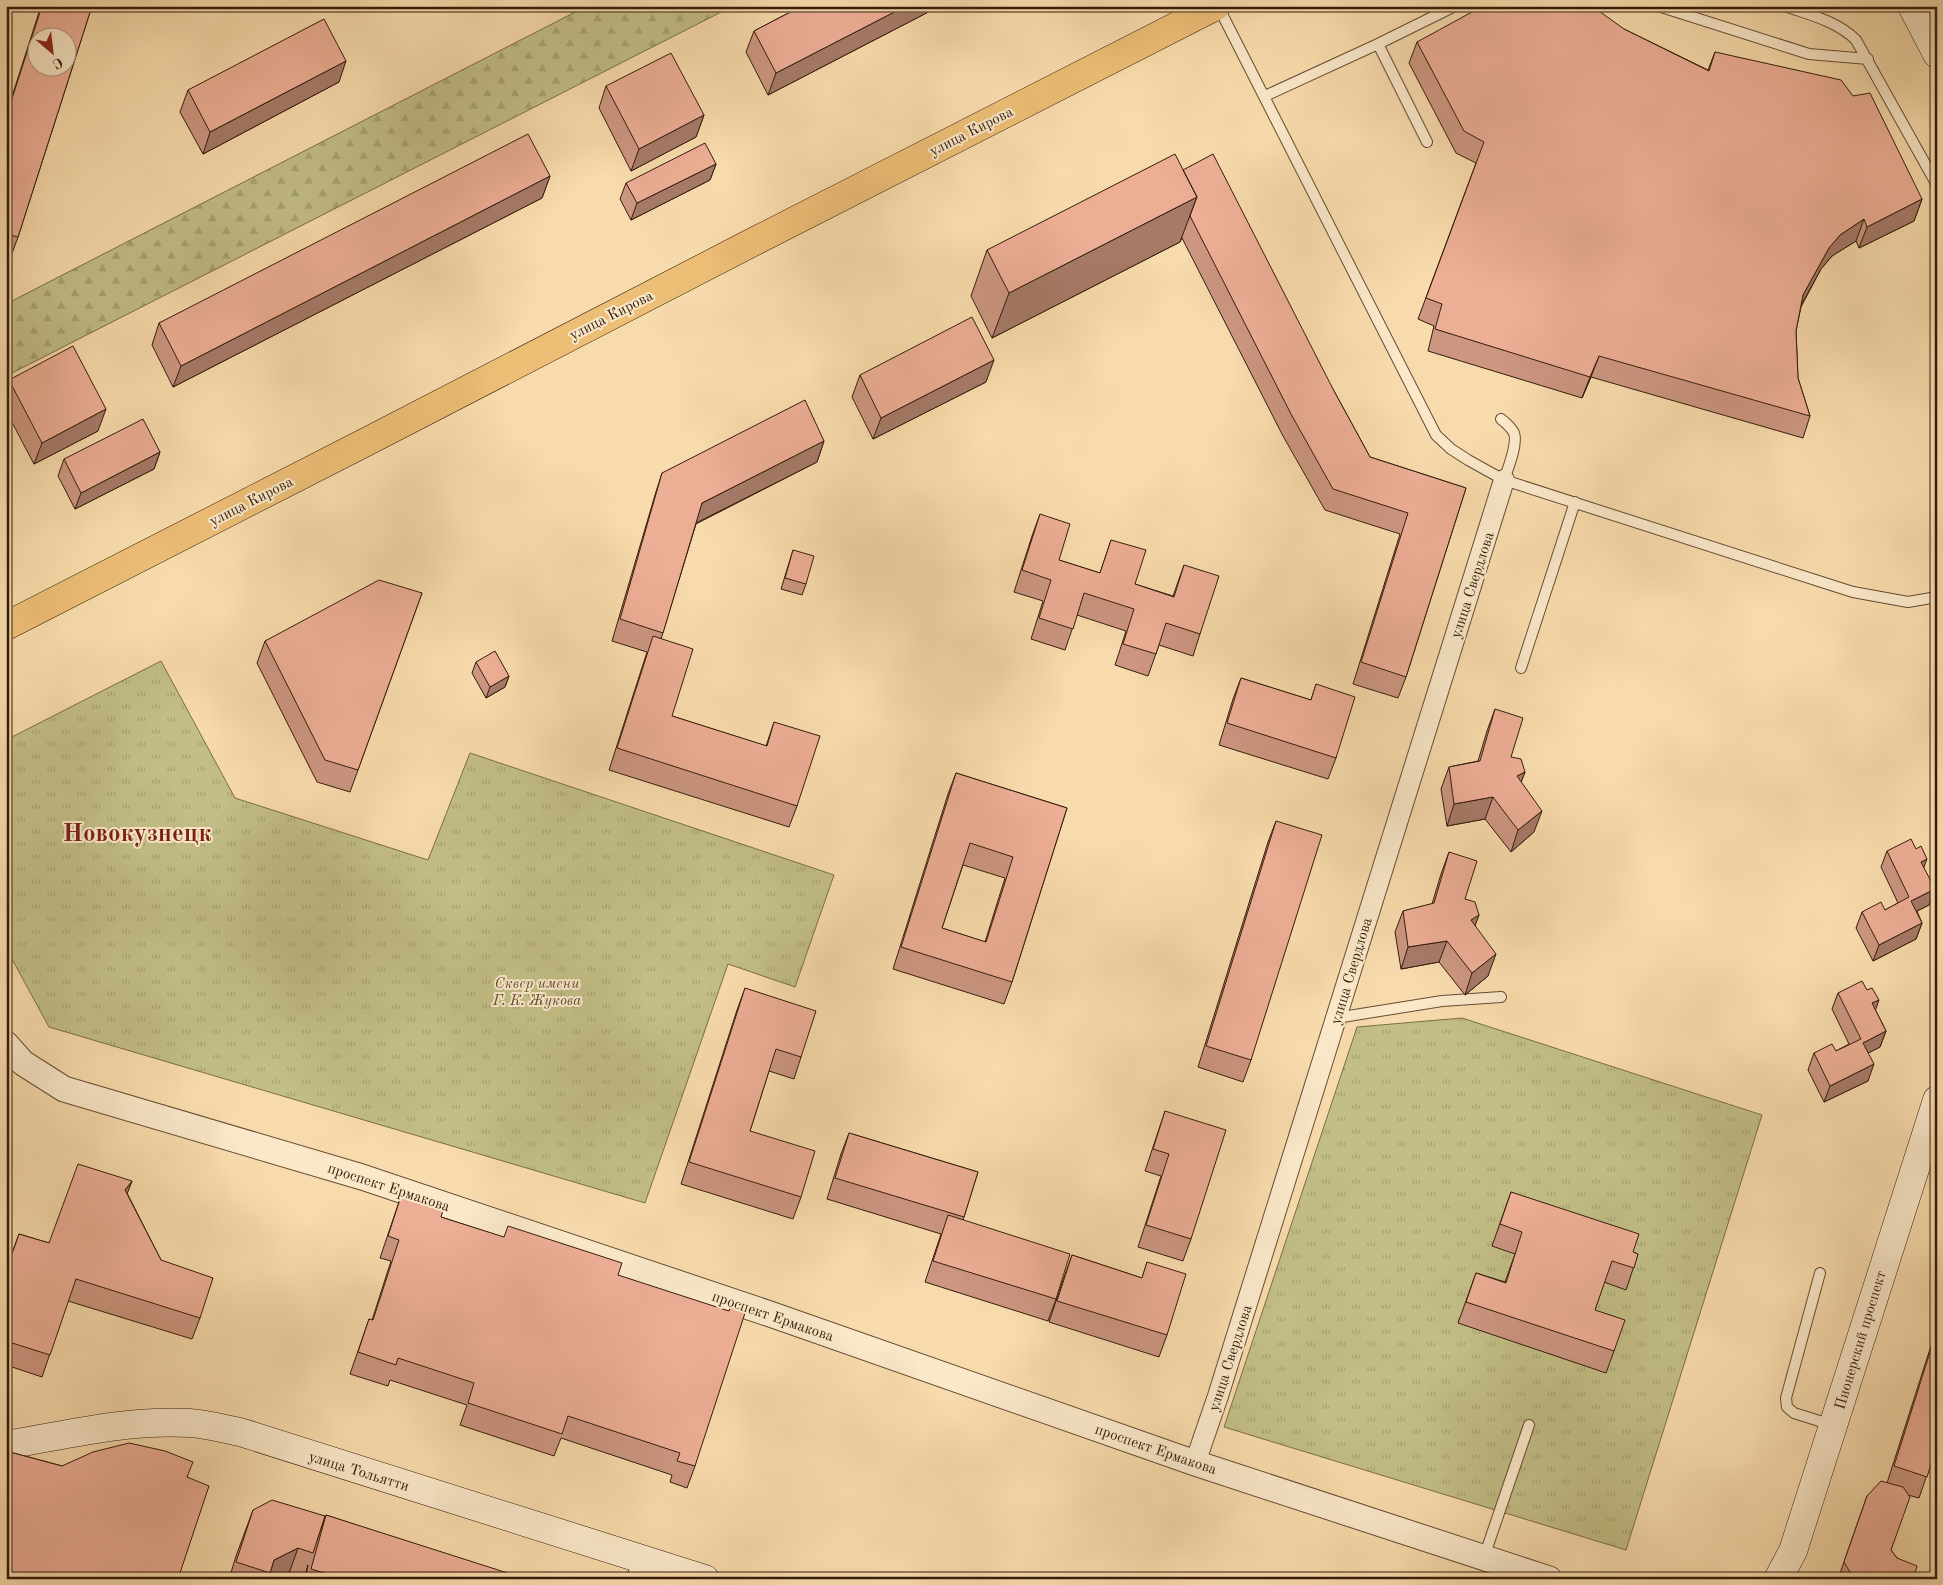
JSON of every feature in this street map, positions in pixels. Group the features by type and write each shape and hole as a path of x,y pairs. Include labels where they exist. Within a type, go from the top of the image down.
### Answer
{"main road":[{"name":"улица Кирова","path":"6,626 766,235 1217,6"},
{"path":"1912,6 1937,54"},
{"name":"Пионерский проспект","path":"1778,1579 1793,1551 1937,1100"},
{"name":"улица Тольятти","path":"6,1445 126,1425 162,1422 193,1423 240,1432 640,1569 705,1579"}],"street":[{"name":"улица Свердлова","path":"1195,1463 1218,1396 1504,480"},
{"name":"проспект Ермакова","path":"6,1045 23,1063 64,1088 372,1180 770,1314 1195,1463 1549,1579"}],"lane":[{"path":"1217,6 1265,96 1436,435 1451,449 1504,480 1853,592 1908,602 1937,597"},
{"path":"1265,96 1455,6"},
{"path":"1658,6 1809,54 1868,59"},
{"path":"1785,6 1833,23 1847,30 1856,40 1937,185"},
{"path":"1378,44 1427,142"},
{"path":"1501,419 1511,428 1515,435 1515,442 1504,480"},
{"path":"1521,668 1575,502"},
{"path":"1336,1018 1442,1001 1501,997"},
{"path":"1820,1273 1786,1398 1787,1407 1794,1412 1833,1425"},
{"path":"1484,1557 1529,1424"}],"green space":[{"path":"587,6 733,6 6,376 6,304"},
{"name":"Сквер имени Г. К. Жукова","path":"161,661 235,798 428,860 470,753 834,875 795,987 728,964 645,1203 49,1027 6,948 6,740"},
{"path":"1462,1018 1762,1115 1626,1550 1224,1427 1357,1027"}],"building":[{"path":"42,6 92,6 78,50 78,28 35,28"},
{"path":"802,6 906,6 776,73 754,31"},
{"path":"1483,6 1592,6 1624,29 1709,71 1715,52 1841,80 1853,96 1870,93 1922,199 1867,227 1864,219 1840,235 1829,248 1803,295 1796,331 1798,378 1810,416 1599,356 1590,377 1435,329 1442,304 1426,298 1484,142 1464,131 1417,42"},
{"path":"324,19 346,61 210,132 188,90"},
{"path":"28,49 28,78 69,78 18,237 6,234 6,117"},
{"path":"671,53 704,115 639,149 606,86"},
{"path":"528,134 550,176 181,366 159,323"},
{"path":"705,143 716,164 637,203 626,183"},
{"path":"1175,154 1197,197 1009,293 987,250"},
{"path":"1213,154 1334,391 1370,457 1466,488 1406,677 1361,662 1408,513 1333,489 1291,414 1190,216 1197,197 1183,170"},
{"path":"972,317 994,360 881,418 860,375"},
{"path":"73,346 106,409 42,443 9,380"},
{"path":"805,400 824,441 702,503 663,633 620,619 662,473"},
{"path":"143,419 160,452 81,493 64,459"},
{"path":"1040,514 1070,524 1059,560 1100,573 1111,540 1146,550 1135,584 1174,597 1184,565 1219,576 1200,634 1166,623 1156,654 1123,644 1134,609 1084,593 1073,629 1039,618 1051,580 1022,570"},
{"path":"793,550 814,556 806,584 785,578"},
{"path":"379,580 422,593 358,770 325,760 265,641"},
{"path":"653,636 693,649 672,716 767,746 774,722 820,736 797,806 617,748"},
{"path":"495,651 509,676 490,687 476,662"},
{"path":"1241,678 1311,700 1316,684 1355,697 1336,758 1227,723"},
{"path":"1495,709 1523,718 1511,757 1521,759 1525,772 1517,776 1542,811 1518,830 1493,797 1454,804 1449,767 1480,761"},
{"path":"956,773 1067,808 1012,982 901,947","holes":["970,843 1013,857 986,942 942,928"]},
{"path":"1276,821 1322,835 1251,1060 1206,1046"},
{"path":"1911,839 1916,849 1921,846 1927,859 1921,862 1935,889 1911,901 1922,923 1879,945 1862,912 1881,902 1885,910 1909,897 1887,851"},
{"path":"1449,852 1477,861 1465,899 1475,902 1479,915 1471,920 1496,954 1472,973 1447,941 1408,947 1403,911 1434,903"},
{"path":"1862,981 1867,990 1872,988 1879,1000 1872,1003 1886,1031 1863,1043 1874,1064 1830,1086 1814,1053 1832,1044 1836,1051 1861,1039 1838,993"},
{"path":"745,988 816,1011 801,1057 776,1049 750,1131 815,1151 801,1197 689,1162"},
{"path":"1165,1111 1226,1130 1191,1239 1146,1225 1169,1154 1153,1149"},
{"path":"849,1133 978,1172 964,1217 835,1178"},
{"path":"78,1164 132,1181 125,1190 161,1260 213,1278 200,1318 76,1279 50,1355 6,1341 6,1271 19,1234 49,1243"},
{"path":"1511,1192 1639,1234 1633,1252 1638,1254 1634,1268 1612,1261 1595,1310 1625,1320 1614,1351 1466,1302 1476,1273 1506,1283 1522,1232 1500,1224"},
{"path":"402,1193 444,1207 441,1217 504,1237 508,1226 622,1263 618,1275 729,1311 731,1305 746,1310 695,1466 677,1461 680,1453 568,1416 562,1434 468,1403 474,1383 398,1358 396,1365 358,1352 369,1319 373,1320 399,1240 388,1236"},
{"path":"948,1215 1070,1254 1056,1299 933,1261"},
{"path":"1072,1255 1142,1278 1147,1262 1186,1274 1167,1335 1057,1301"},
{"path":"1937,1330 1937,1446 1927,1477 1894,1466"},
{"path":"129,1443 165,1451 193,1462 187,1477 209,1486 178,1579 15,1579 6,1576 6,1451 62,1466 93,1452"},
{"path":"1881,1481 1903,1487 1910,1497 1891,1550 1897,1558 1917,1566 1913,1579 1854,1579 1844,1562 1867,1496"},
{"path":"272,1500 325,1516 313,1553 298,1548 274,1560 270,1573 236,1562 253,1510"},
{"path":"326,1515 520,1577 519,1579 344,1579 311,1569"},
{"path":"550,1573 570,1579 548,1579"}],"tram line":[{"path":"1933,6 1937,14"}],"district":[{"name":"Новокузнецк","path":"137,832"}]}
